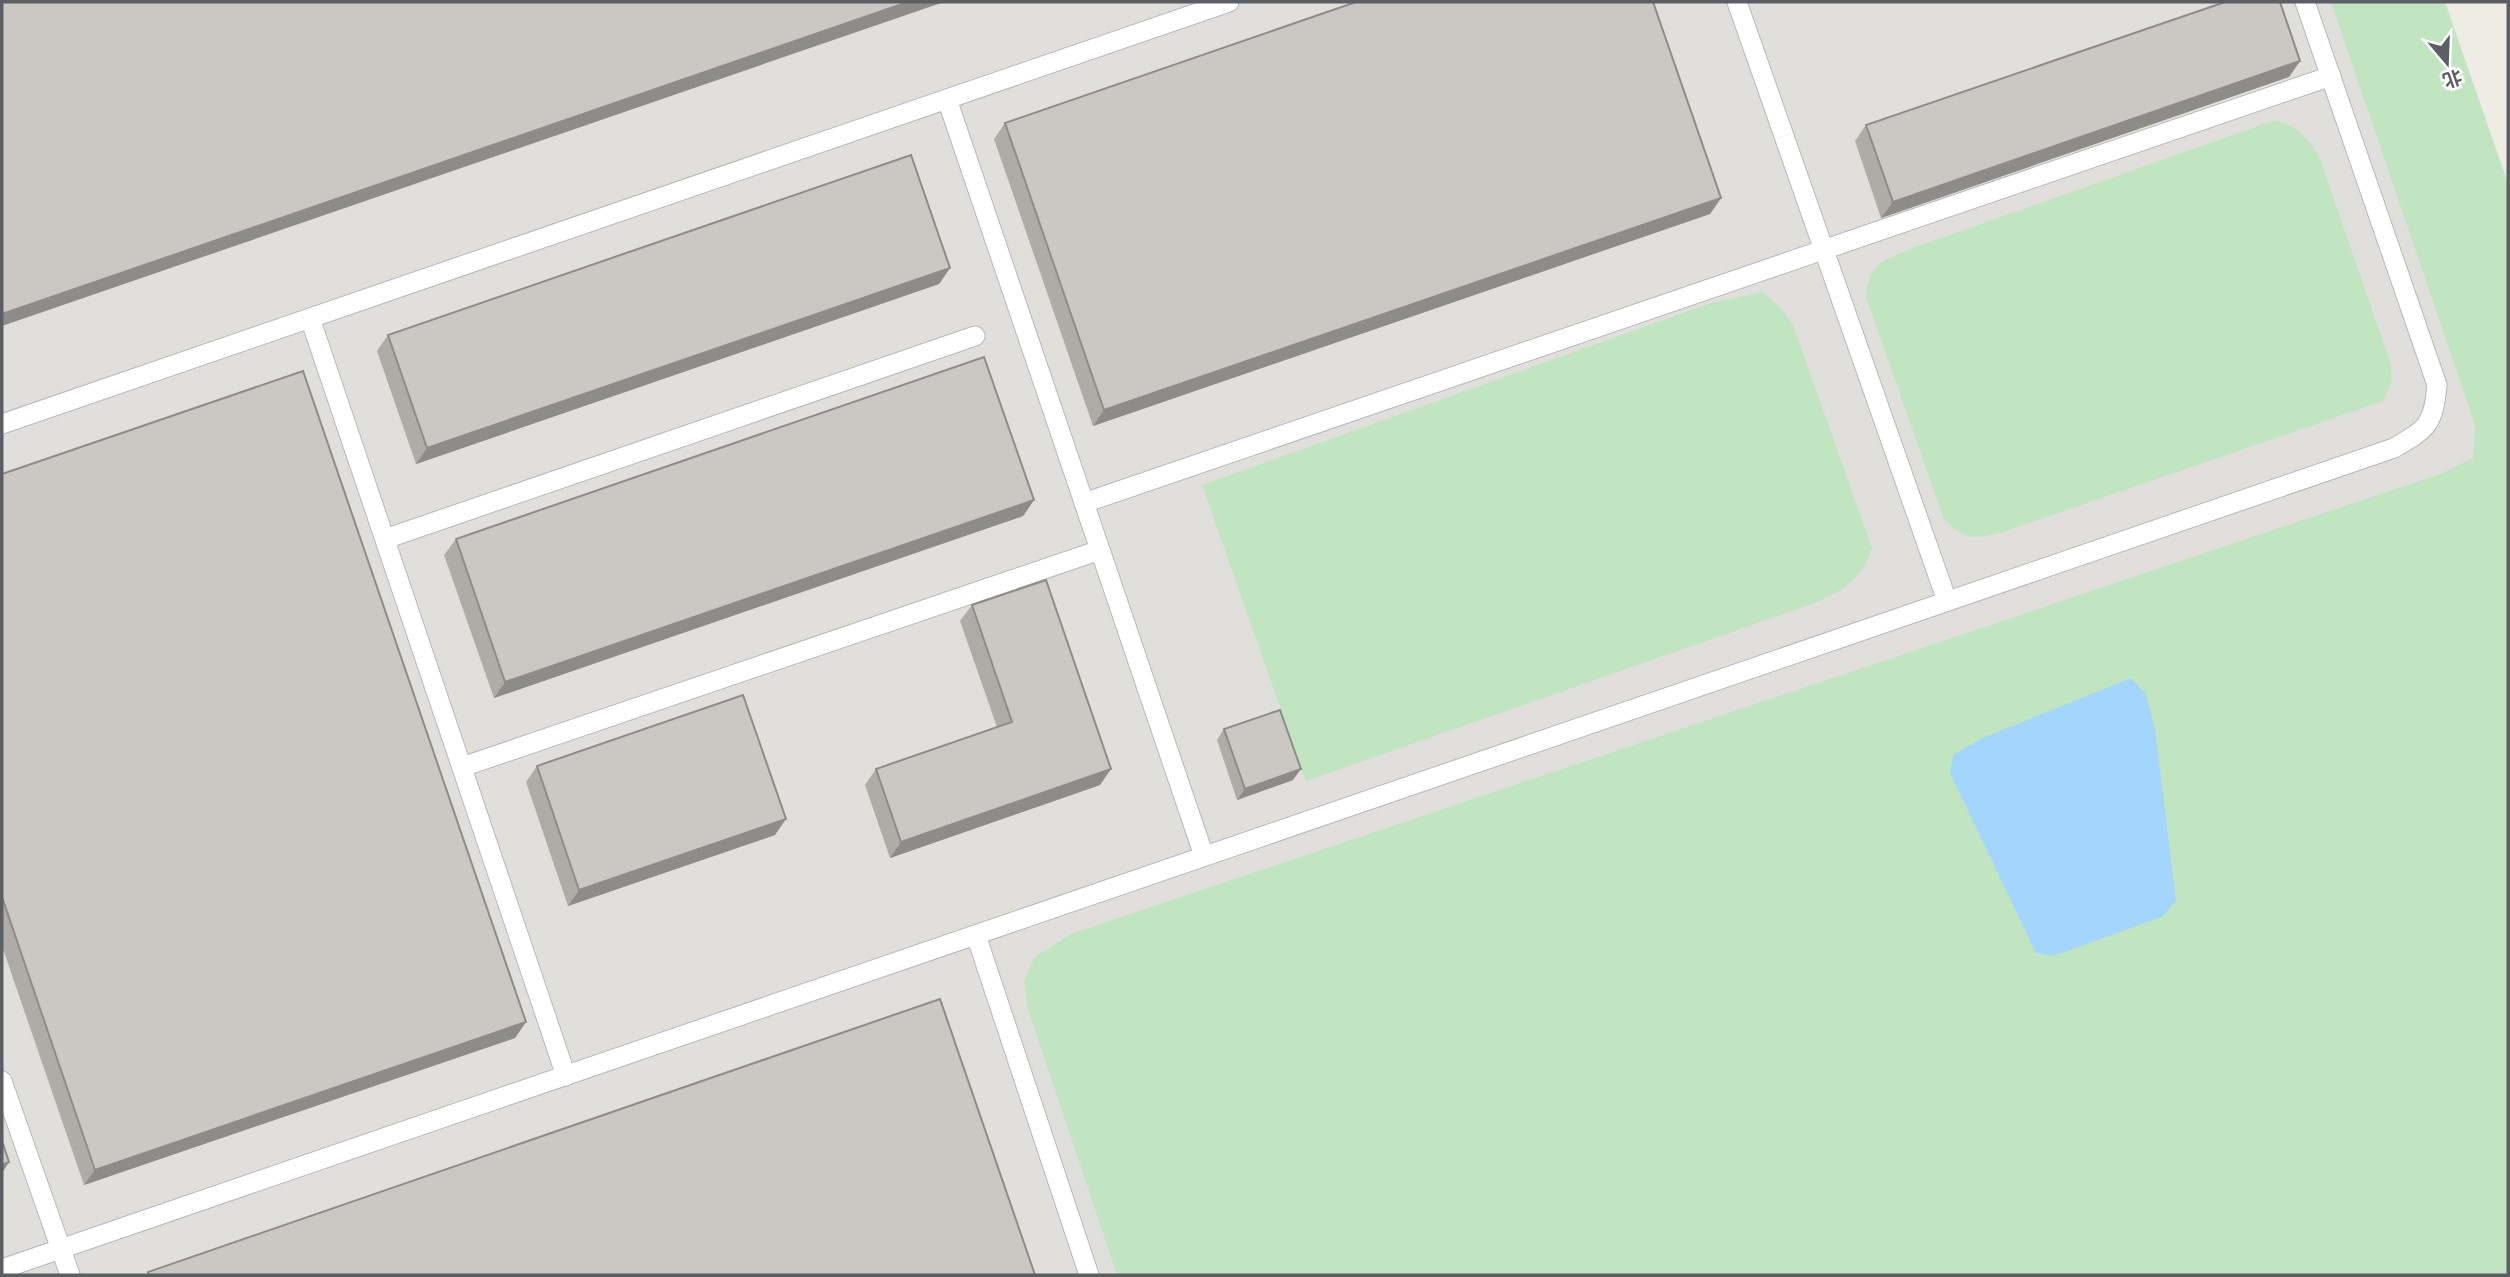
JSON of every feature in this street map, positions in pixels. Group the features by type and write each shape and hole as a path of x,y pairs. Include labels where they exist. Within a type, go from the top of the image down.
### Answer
{"lane":[{"path":"2,424 1229,2"},
{"path":"1737,2 1947,601"},
{"path":"2,1269 2394,448 2422,431 2435,413 2437,385 2305,2"},
{"path":"1084,503 2331,76"},
{"path":"947,99 1204,856"},
{"path":"310,318 566,1076"},
{"path":"385,539 975,336"},
{"path":"462,767 1100,550"},
{"path":"976,935 1089,1275"},
{"path":"2,1081 70,1275"}],"shaded area":[{"path":"2,2 2445,2 2508,184 2508,1275 2,1275"}],"green space":[{"path":"2331,2 2445,2 2508,184 2508,1275 1117,1275 1028,1009 1024,981 1035,957 1071,934 2443,473 2473,458 2475,425"},
{"path":"2275,120 2301,133 2319,156 2391,365 2392,381 2383,401 2000,533 1981,537 1962,534 1943,517 1866,297 1874,270 1885,261 1910,249"},
{"path":"1763,292 1793,325 1872,548 1857,576 1843,588 1815,603 1306,781 1202,485 1711,303"}],"water":[{"path":"2131,678 2146,694 2155,729 2176,901 2162,917 2053,956 2036,953 1950,773 1953,755 1985,737"}],"building":[{"path":"2,2 908,2 2,314"},
{"path":"1356,2 1653,2 1721,198 1104,410 1005,123"},
{"path":"2225,2 2280,2 2300,61 1893,202 1866,125"},
{"path":"911,155 950,268 427,448 388,335"},
{"path":"984,357 1034,500 505,682 456,539"},
{"path":"303,371 526,1022 95,1170 2,897 2,474"},
{"path":"1046,580 1111,769 901,842 876,769 1012,722 972,605"},
{"path":"743,695 786,819 579,890 537,766"},
{"path":"1280,710 1301,769 1245,789 1224,729"},
{"path":"940,999 1035,1275 149,1275 148,1272"},
{"path":"2,1141 9,1162 2,1165"}]}
